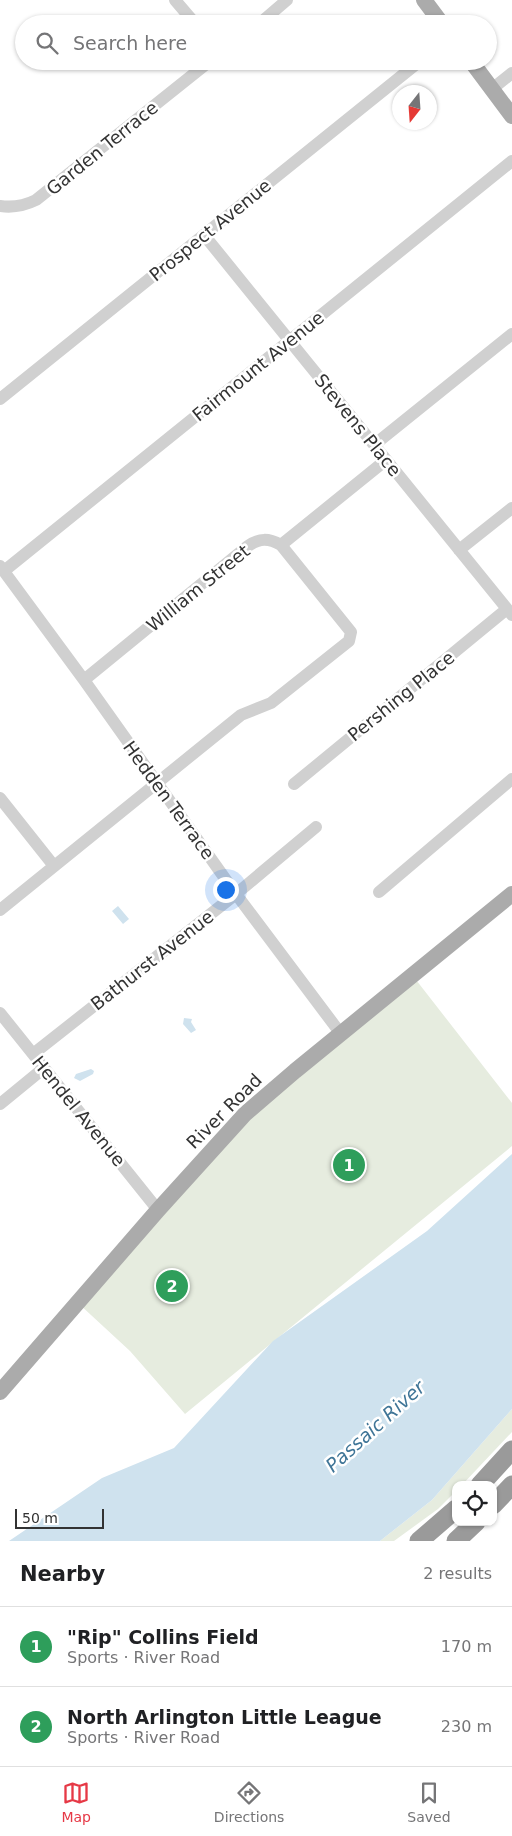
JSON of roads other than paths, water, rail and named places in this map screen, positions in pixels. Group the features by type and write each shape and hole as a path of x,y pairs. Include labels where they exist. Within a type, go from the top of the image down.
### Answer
{"highway":[{"path":"484,1481 512,1450"},
{"path":"497,1501 512,1485"},
{"path":"419,1541 452,1512"},
{"path":"456,1541 472,1526"}],"main road":[{"path":"424,0 435,15"},
{"path":"477,70 512,116"},
{"name":"River Road","path":"0,1392 158,1210 245,1114 512,894"}],"street":[{"path":"176,0 188,15"},
{"path":"270,15 287,0"},
{"name":"Garden Terrace","path":"0,206 15,207 36,200 192,70"},
{"name":"Prospect Avenue","path":"0,399 409,70"},
{"path":"492,89 512,73"},
{"name":"Fairmount Avenue","path":"2,568 512,161"},
{"name":"Stevens Place","path":"204,235 510,612"},
{"path":"374,445 512,334"},
{"path":"0,910 241,716 271,703 349,641 351,632 281,544 386,460"},
{"path":"460,550 512,508"},
{"name":"William Street","path":"84,680 248,546 256,541 265,539 281,544"},
{"name":"Hedden Terrace","path":"2,568 236,894 341,1034"},
{"name":"Pershing Place","path":"294,784 510,612"},
{"path":"379,892 512,779"},
{"path":"0,798 54,866"},
{"name":"Bathurst Avenue","path":"33,1054 236,894 316,827"},
{"name":"Hendel Avenue","path":"0,1012 158,1210"},
{"path":"0,1104 44,1068"}],"water":[{"path":"118,906 129,919 123,924 112,911"},
{"path":"184,1018 192,1019 191,1022 196,1030 191,1033 183,1024"},
{"path":"91,1069 94,1071 93,1074 80,1081 74,1078 76,1074"},
{"name":"Passaic River","path":"512,1154 512,1409 432,1500 380,1541 9,1541 102,1478 174,1448 273,1341 427,1231"}],"place":[{"name":"\"Rip\" Collins Field","path":"349,1165"},
{"name":"North Arlington Little League","path":"172,1286"}]}
